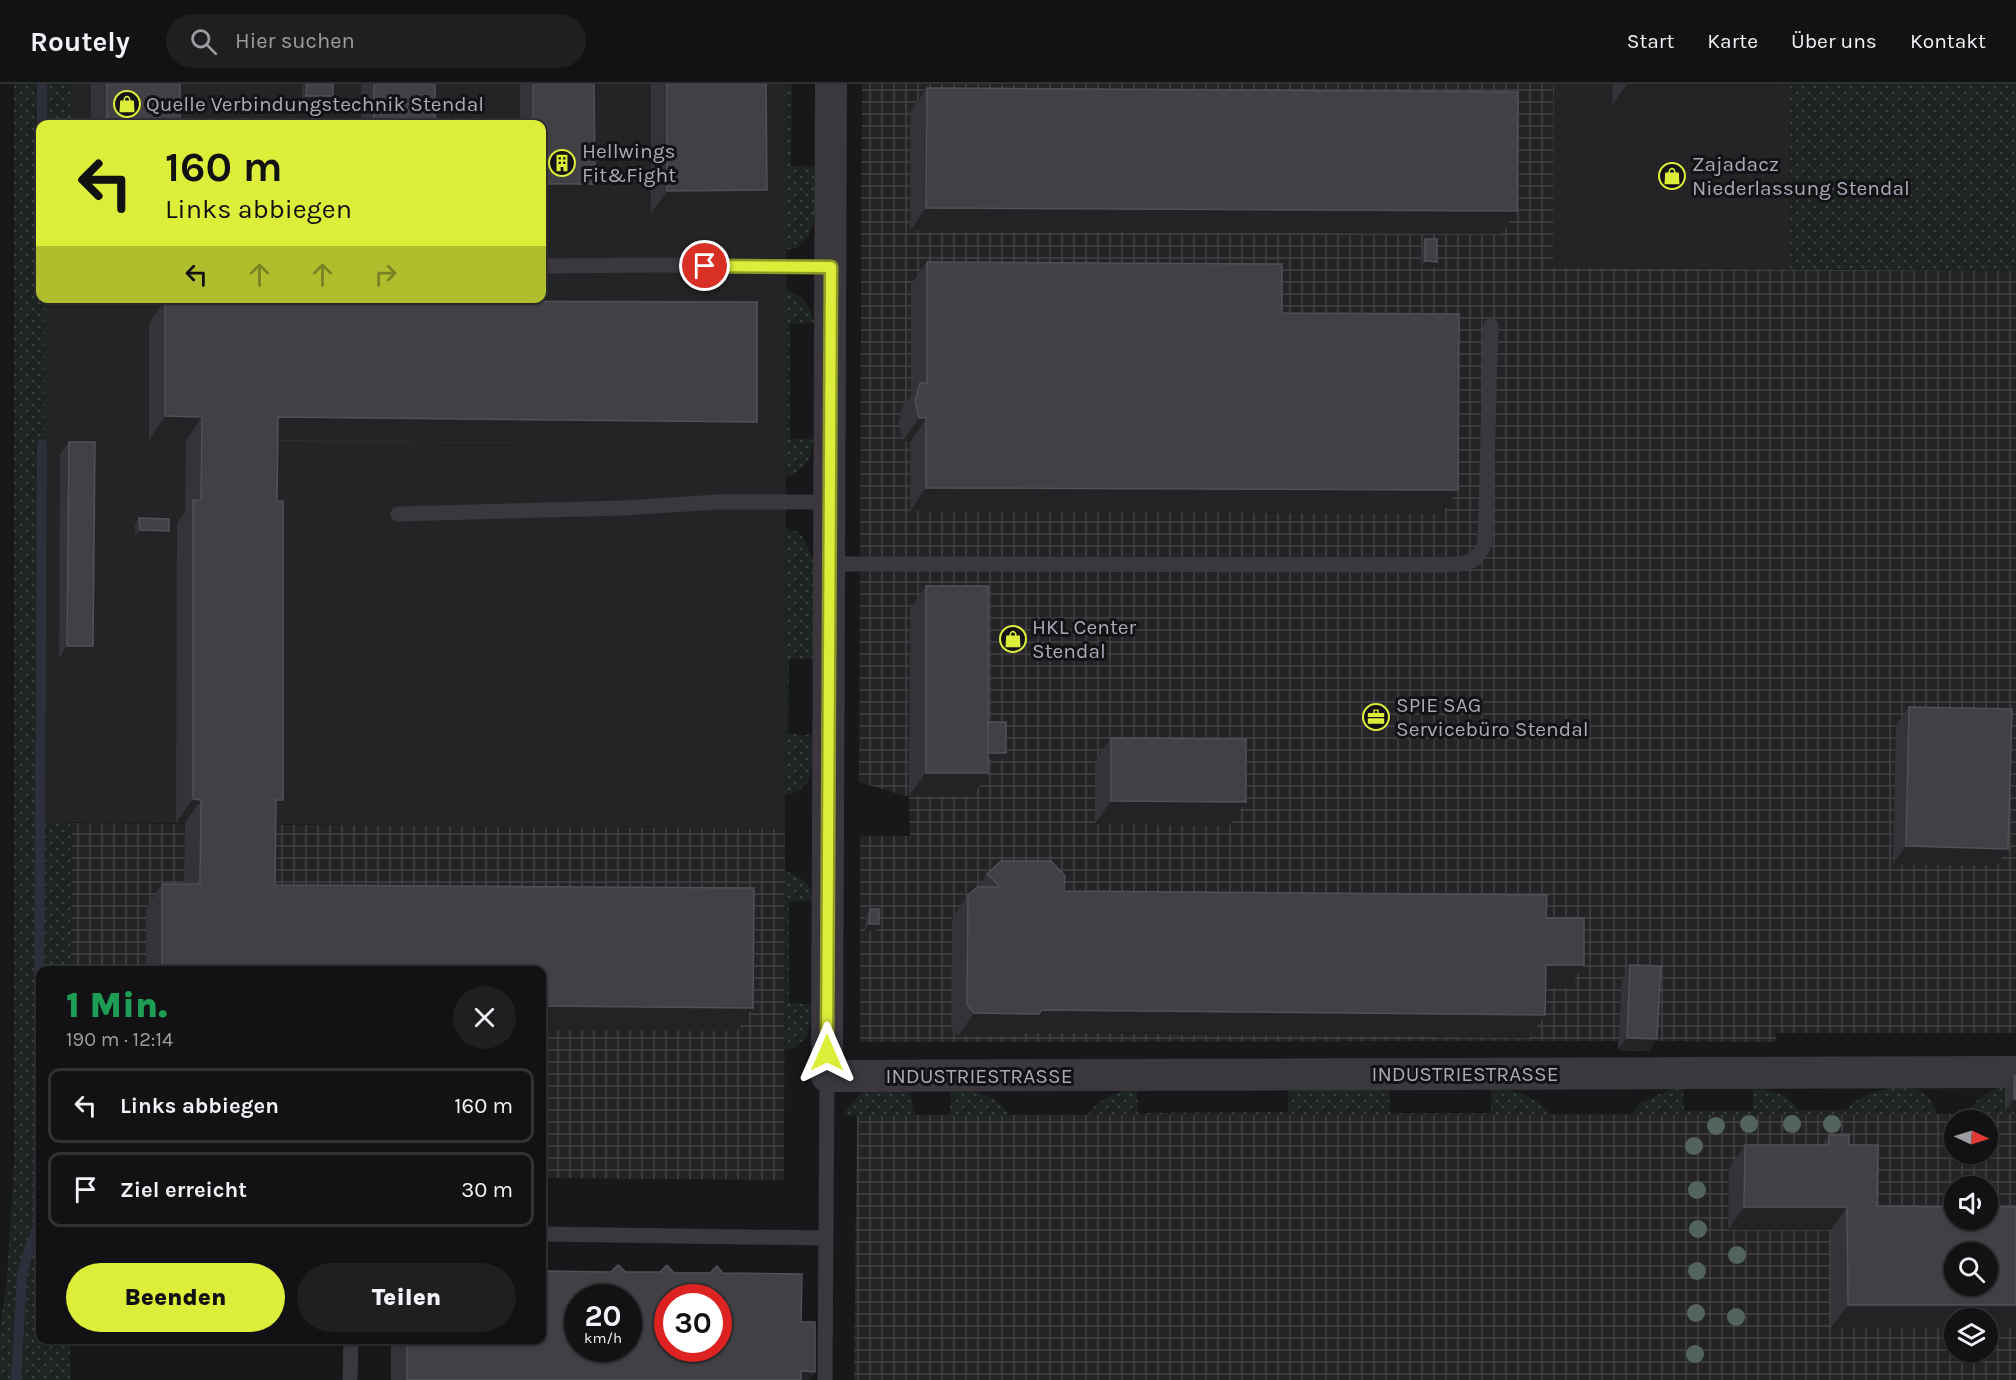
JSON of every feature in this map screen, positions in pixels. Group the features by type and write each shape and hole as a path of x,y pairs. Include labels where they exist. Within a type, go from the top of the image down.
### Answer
{"street":[{"path":"827,1076 831,84"},
{"name":"INDUSTRIESTRASSE","path":"827,1076 2016,1072"}],"lane":[{"path":"546,266 831,267"},
{"path":"829,564 1448,565 1471,563 1480,555 1485,543 1491,326"},
{"path":"398,514 624,508 718,502 830,502"},
{"path":"825,1380 827,1076"},
{"path":"546,1234 825,1238"},
{"path":"350,1380 351,1344"}],"shaded area":[{"path":"14,84 73,84 73,120 36,120 36,303 45,303 45,821 72,823 71,966 36,966 36,1344 70,1344 70,1380 0,1380 0,1330 7,1277 14,1168"},
{"path":"73,84 787,84 785,829 45,822 45,303 546,303 546,120 73,120"},
{"path":"787,84 792,84 791,166 814,166 815,206 812,225 804,242 798,247 786,250"},
{"path":"862,84 1554,84 1553,268 2016,271 2016,1033 1776,1033 1776,1042 1650,1041 1649,1051 1618,1050 1619,1041 860,1042 860,836 910,836 909,797 859,782"},
{"name":"Zajadacz Niederlassung Stendal","path":"1554,84 1790,84 1789,269 1553,268"},
{"path":"1790,84 2016,84 2016,271 1789,269"},
{"path":"786,290 802,298 811,312 814,323 790,324 790,439 813,439 813,446 802,468 786,477"},
{"path":"785,528 798,532 804,539 813,559 813,659 789,659 788,734 812,735 812,764 811,773 804,787 785,796"},
{"path":"72,823 785,829 784,1180 546,1178 546,966 71,966"},
{"path":"785,871 796,875 808,885 812,901 789,902 789,1003 811,1004 811,1012 809,1027 804,1039 793,1048 784,1050"},
{"path":"1907,1088 1925,1094 1937,1114 1630,1115 1640,1103 1672,1089 1683,1089 1684,1111 1753,1111 1753,1089 1766,1090 1784,1096 1798,1110 1846,1110 1861,1098 1872,1093"},
{"path":"1998,1088 2005,1088 2005,1111 2016,1111 2016,1114 1998,1114 1998,1110 1971,1110 1984,1095"},
{"path":"1389,1089 1390,1113 1491,1113 1492,1089 1510,1090 1532,1098 1552,1115 1087,1115 1109,1096 1129,1090 1137,1090 1138,1113 1288,1112 1288,1090"},
{"path":"864,1090 910,1090 915,1116 843,1116"},
{"path":"952,1090 985,1095 999,1103 1010,1116 949,1116"},
{"path":"1944,1114 1944,1164 1998,1164 1998,1114 2016,1114 2016,1380 854,1380 857,1115"}],"building":[{"name":"Quelle Verbindungstechnik Stendal","path":"107,84 180,84 180,120 107,120"},
{"path":"307,84 333,84 333,96 306,96"},
{"path":"374,84 435,84 435,120 374,120"},
{"name":"Hellwings Fit&Fight","path":"533,84 594,84 595,184 546,184 546,120 533,120"},
{"path":"667,84 766,84 767,190 667,191"},
{"path":"927,88 1518,92 1517,211 926,208"},
{"path":"1425,239 1437,239 1437,262 1425,261"},
{"path":"927,262 1282,264 1282,313 1459,314 1458,490 926,488 926,418 919,418 915,401 920,383 927,383"},
{"path":"757,302 757,422 278,417 277,501 283,501 283,800 276,800 275,885 754,888 753,1008 546,1006 546,966 162,966 162,884 200,884 201,800 193,799 193,500 201,500 202,417 165,416 165,303"},
{"path":"69,442 95,442 93,646 67,646"},
{"path":"139,518 169,519 169,531 140,530"},
{"path":"926,586 988,586 988,773 926,773"},
{"path":"1909,707 2012,709 2008,849 1906,846"},
{"path":"988,722 1006,722 1006,753 988,753"},
{"path":"1111,738 1246,739 1246,802 1111,801"},
{"path":"1001,861 1051,861 1065,876 1064,891 1547,895 1546,918 1584,918 1584,965 1546,965 1545,1015 1042,1010 1039,1014 974,1013 967,1004 968,895 977,887 998,887 998,884 987,874"},
{"path":"870,909 879,909 879,924 869,924"},
{"path":"1630,965 1661,966 1657,1039 1627,1038"},
{"path":"2014,1076 2016,1076 2016,1099 2014,1099"},
{"path":"1829,1135 1849,1135 1849,1145 1878,1145 1877,1206 1944,1207 1944,1230 1998,1230 1998,1207 2016,1207 2016,1305 1848,1305 1847,1207 1744,1207 1745,1145 1829,1145"},
{"path":"618,1265 626,1272 660,1272 667,1265 674,1273 710,1273 717,1266 723,1273 802,1274 801,1322 815,1322 815,1372 801,1371 801,1380 407,1380 407,1344 546,1344 546,1271 611,1272"}],"waterway":[{"path":"42,84 42,120"},
{"path":"39,966 42,444"},
{"path":"16,1380 22,1274 36,1232"}],"place":[{"name":"Quelle Verbindungstechnik Stendal","path":"127,104"},
{"name":"Hellwings Fit&Fight","path":"562,163"},
{"name":"Zajadacz Niederlassung Stendal","path":"1672,176"},
{"name":"HKL Center Stendal","path":"1013,639"},
{"name":"SPIE SAG Servicebüro Stendal","path":"1376,717"}],"route":[{"path":"705,266 831,267 827,1053"}]}
